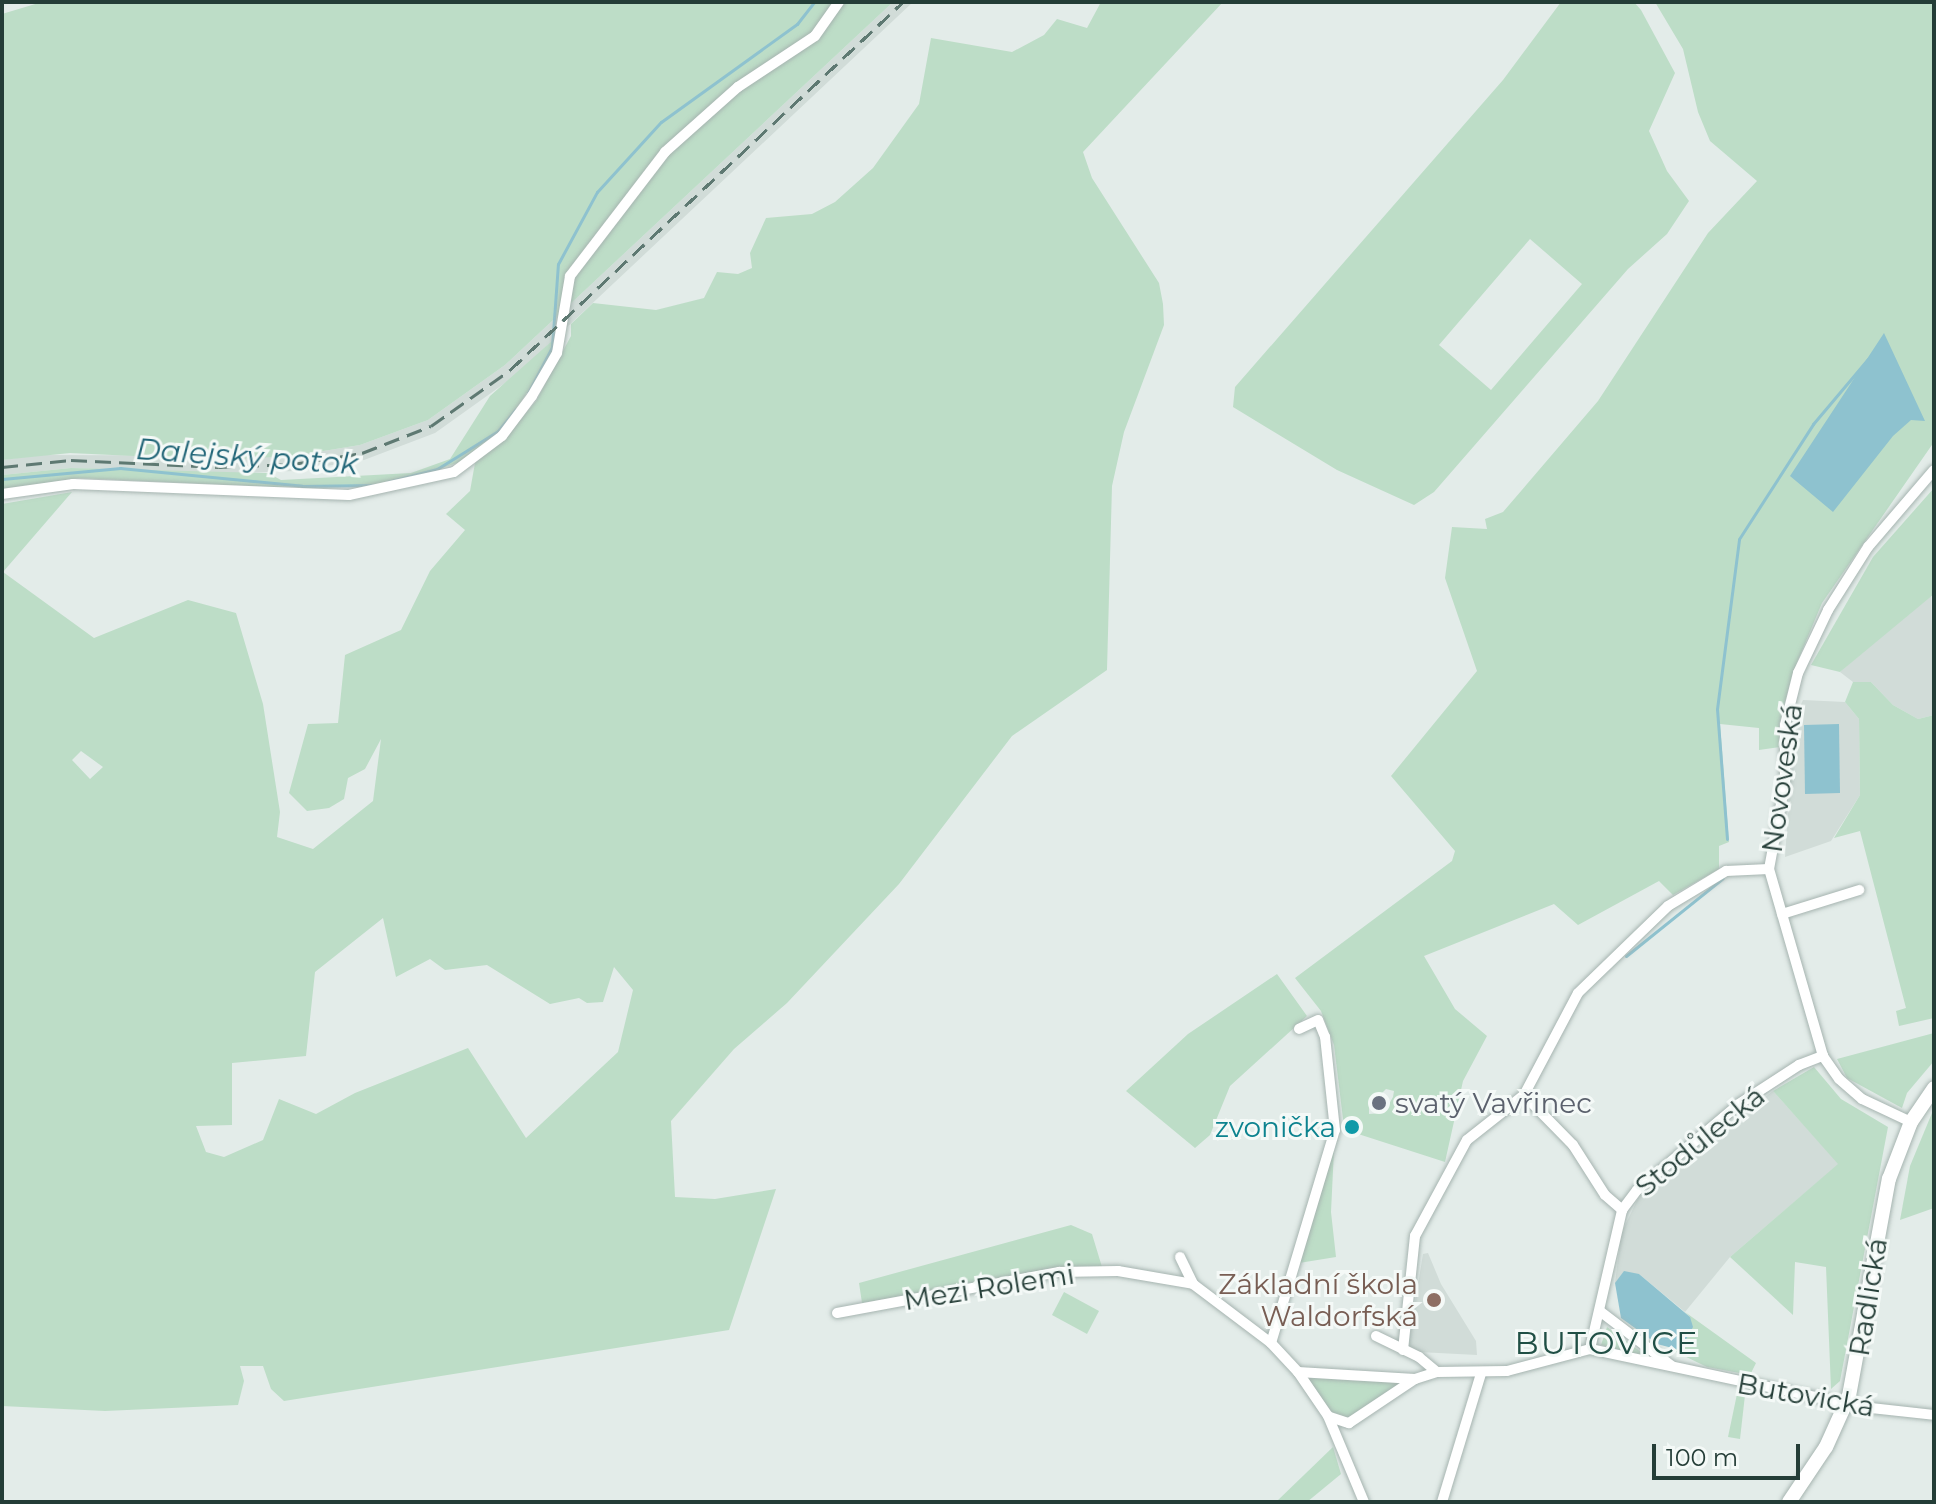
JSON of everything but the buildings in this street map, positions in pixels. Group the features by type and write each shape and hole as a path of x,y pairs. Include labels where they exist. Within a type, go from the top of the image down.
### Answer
{"main road":[{"name":"Radlická","path":"1789,1502 1826,1447 1846,1404 1860,1353 1884,1196 1911,1122 1934,1088"}],"street":[{"path":"2,494 73,484 349,495 454,472 502,436 532,396 557,353 570,276 665,152 738,87 815,36 839,2"},
{"name":"Novoveská","path":"1911,1122 1862,1099 1839,1079 1823,1056 1769,869 1785,783 1785,725 1798,673 1828,610 1868,547 1934,470"},
{"path":"1403,1350 1413,1249 1423,1217 1467,1140 1524,1095 1578,993 1668,906 1726,871 1769,869"},
{"path":"1782,914 1859,890"},
{"path":"1271,1343 1335,1130 1330,1063 1318,1020 1299,1029"},
{"name":"Stodůlecká","path":"1590,1349 1601,1312 1622,1210 1637,1190 1739,1104 1799,1065 1823,1056"},
{"path":"1524,1095 1573,1145 1605,1195 1622,1210"},
{"path":"1180,1257 1193,1284"},
{"name":"Mezi Rolemi","path":"837,1313 1059,1272 1130,1272 1193,1284 1271,1343 1298,1372 1328,1416 1364,1502"},
{"name":"Butovická","path":"1601,1312 1679,1371"},
{"path":"1376,1336 1437,1372"},
{"name":"Butovická","path":"1328,1416 1340,1424 1349,1423 1415,1379 1437,1372 1481,1374 1590,1349 1679,1371 1846,1404 1934,1415"},
{"path":"1298,1372 1415,1379"},
{"path":"1442,1502 1481,1374"}],"shaded area":[{"path":"893,2 913,2 515,376 435,433 364,460 294,471 219,474 71,468 2,475 2,460 38,455 293,456 360,445 428,420 505,365"},
{"path":"1931,591 1934,715 1918,719 1893,705 1871,682 1853,682 1840,672"},
{"path":"1803,700 1845,702 1859,719 1860,795 1831,841 1785,857 1795,717"},
{"path":"1773,1091 1839,1164 1730,1257 1685,1312 1639,1274 1615,1283 1621,1234 1640,1194"},
{"name":"Základní škola Waldorfská","path":"1428,1253 1441,1284 1476,1341 1477,1355 1419,1352 1408,1346 1423,1254"}],"green space":[{"path":"42,2 893,2 505,365 428,420 360,445 293,456 219,460 70,453 2,460 2,14"},
{"path":"1101,2 1223,2 1083,152 1092,178 1159,283 1164,325 1124,432 1112,486 1107,670 1012,736 899,884 787,1003 734,1049 671,1121 675,1197 715,1199 776,1189 729,1330 284,1401 271,1389 263,1366 240,1366 244,1381 238,1405 105,1411 2,1406 2,504 72,492 3,572 94,638 188,600 236,613 263,704 280,812 277,837 313,849 373,801 381,739 365,769 348,778 344,799 329,808 307,811 289,793 308,724 338,723 345,655 401,630 430,571 465,530 446,514 470,491 475,463 506,437 536,401 571,336 571,324 593,303 656,310 704,298 717,272 738,274 752,268 750,253 766,218 812,214 835,202 873,168 919,104 931,38 1012,52 1044,35 1057,19 1087,28","holes":["81,751 103,767 90,779 72,760","383,918 396,977 430,959 445,970 487,965 550,1004 579,998 587,1003 603,1002 614,967 633,990 618,1052 526,1138 468,1048 355,1093 316,1114 279,1099 263,1140 224,1157 206,1152 196,1126 232,1125 232,1063 306,1056 315,972"]},
{"path":"1561,2 1634,2 1675,73 1649,131 1667,171 1689,201 1667,234 1628,269 1434,492 1414,505 1337,470 1233,407 1235,387 1503,80","holes":["1530,239 1582,284 1491,390 1439,345"]},
{"path":"1655,2 1934,2 1934,442 1822,603 1793,672 1779,725 1780,747 1759,750 1759,728 1720,724 1729,842 1719,846 1719,869 1673,895 1659,881 1578,925 1554,904 1424,956 1455,1009 1487,1036 1463,1081 1445,1162 1352,1132 1356,1128 1352,1122 1347,1125 1343,1119 1334,1045 1321,1011 1295,978 1452,861 1455,851 1391,776 1477,671 1445,578 1452,527 1487,529 1485,519 1503,512 1598,401 1708,233 1757,181 1710,141 1698,112 1683,49","holes":["1386,1089 1394,1091 1384,1113 1369,1114 1369,1106"]},
{"path":"552,341 553,354 501,431 460,462 394,484 272,487 78,478 2,490 2,475 71,468 268,473 281,480 411,473 450,459 490,396"},
{"path":"1934,488 1934,594 1840,672 1811,665 1873,557"},
{"path":"1853,682 1871,682 1893,705 1918,719 1934,715 1934,1018 1899,1026 1896,1011 1906,1008 1860,831 1834,838 1860,795 1859,719 1845,702"},
{"path":"1277,974 1307,1016 1230,1086 1210,1135 1195,1148 1126,1091 1188,1034"},
{"path":"1934,1033 1934,1061 1907,1093 1902,1108 1847,1078 1837,1059"},
{"path":"1814,1067 1841,1099 1888,1127 1840,1381 1831,1389 1826,1267 1795,1262 1793,1315 1730,1257 1838,1164 1773,1091"},
{"path":"1932,1113 1934,1208 1900,1220 1910,1166"},
{"path":"1334,1150 1331,1212 1336,1257 1299,1263"},
{"path":"1071,1225 1092,1234 1102,1267 1059,1269 862,1303 859,1283"},
{"path":"1064,1292 1099,1311 1087,1334 1052,1315"},
{"path":"1685,1312 1756,1363 1750,1375 1707,1367 1674,1351 1690,1317"},
{"path":"1607,1327 1641,1352 1641,1356 1601,1345"},
{"path":"1306,1376 1356,1381 1407,1380 1348,1418 1333,1414"},
{"path":"1737,1394 1745,1395 1740,1439 1728,1437"},
{"path":"1333,1447 1341,1474 1307,1502 1276,1502"}],"water":[{"path":"1884,333 1925,421 1911,420 1893,436 1833,512 1790,476"},
{"path":"1839,724 1840,793 1805,794 1804,725"},
{"path":"1624,1271 1639,1274 1690,1317 1693,1327 1680,1350 1657,1344 1621,1318 1615,1283"}],"waterway":[{"name":"Dalejský potok","path":"528,393 552,347 558,264 597,192 661,122 797,24 814,2"},
{"path":"1727,839 1717,709 1739,539 1813,424 1868,359"},
{"name":"Dalejský potok","path":"387,482 437,469 498,431 516,409"},
{"name":"Dalejský potok","path":"2,479 120,468 302,486 376,485"},
{"path":"1626,956 1723,878"}],"railway":[{"path":"2,467 71,460 219,467 293,464 362,453 431,426 510,370 903,2"}],"place":[{"name":"svatý Vavřinec","path":"1379,1103"},
{"name":"zvonička","path":"1352,1127"},
{"name":"Základní škola Waldorfská","path":"1434,1300"}],"district":[{"name":"BUTOVICE","path":"1607,1343"}]}
